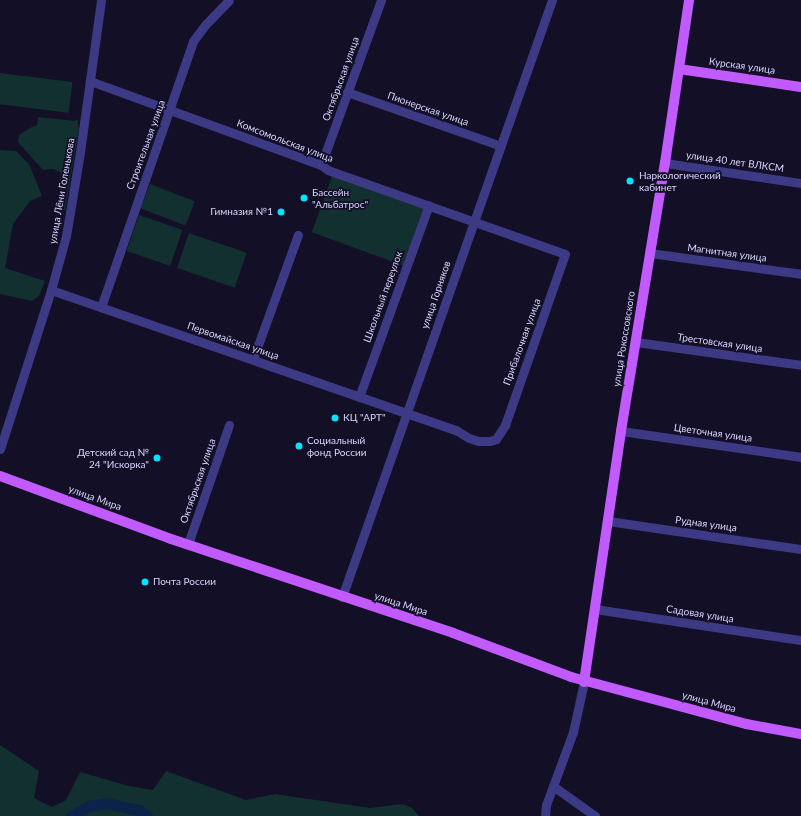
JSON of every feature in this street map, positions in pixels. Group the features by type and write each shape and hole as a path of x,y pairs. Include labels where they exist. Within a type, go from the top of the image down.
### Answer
{"main road":[{"name":"улица Рокоссовского","path":"584,682 621,431 666,163 689,0"},
{"name":"Курская улица","path":"679,69 801,87"},
{"name":"улица Мира","path":"0,476 188,544 449,632 584,682 746,724 801,734"}],"street":[{"name":"улица Лёни Голенькова","path":"0,449 51,290 70,217 101,0"},
{"name":"Строительная улица","path":"101,307 193,41 206,24 229,0"},
{"name":"Октябрьская улица","path":"321,165 381,0"},
{"name":"улица Горняков","path":"342,597 552,0"},
{"name":"Комсомольская улица","path":"90,81 321,165 328,170 474,220"},
{"name":"Пионерская улица","path":"347,92 501,146"},
{"name":"улица 40 лет ВЛКСМ","path":"666,163 801,183"},
{"name":"Школьный переулок","path":"359,397 429,205"},
{"name":"Прибалочная улица","path":"407,413 456,430 469,438 478,441 490,441 496,439 505,425 566,254 474,220"},
{"path":"253,360 298,235"},
{"name":"Магнитная улица","path":"650,252 801,274"},
{"name":"Первомайская улица","path":"51,290 407,413"},
{"name":"Трестовская улица","path":"636,342 801,365"},
{"name":"Октябрьская улица","path":"188,544 229,425"},
{"name":"Цветочная улица","path":"621,431 801,457"},
{"name":"Рудная улица","path":"608,521 801,549"},
{"name":"Садовая улица","path":"595,609 801,640"},
{"path":"544,816 553,786 573,732 584,682"},
{"path":"553,786 595,816"}],"green space":[{"path":"0,73 72,82 69,113 0,104"},
{"path":"38,117 75,121 77,119 79,128 65,210 62,210 58,200 61,173 53,169 43,170 18,142 19,135 37,125"},
{"path":"0,150 16,151 29,164 42,196 30,201 13,224 5,268 45,281 39,296 32,301 0,294"},
{"path":"333,174 424,207 403,265 312,232"},
{"path":"150,184 195,201 185,225 141,208"},
{"path":"139,215 182,230 170,266 127,251"},
{"path":"189,233 247,253 235,288 177,268"},
{"path":"0,745 39,771 34,798 52,807 66,800 80,772 129,786 153,790 166,771 246,800 275,794 370,808 402,804 412,808 419,816 0,816"}],"waterway":[{"path":"71,816 89,806 106,803 139,810 147,816"}],"place":[{"name":"Наркологический кабинет","path":"630,181"},
{"name":"Бассейн \"Альбатрос\"","path":"304,198"},
{"name":"Гимназия №1","path":"281,212"},
{"name":"КЦ \"АРТ\"","path":"335,418"},
{"name":"Социальный фонд России","path":"299,446"},
{"name":"Детский сад № 24 \"Искорка\"","path":"157,458"},
{"name":"Почта России","path":"145,582"}]}
